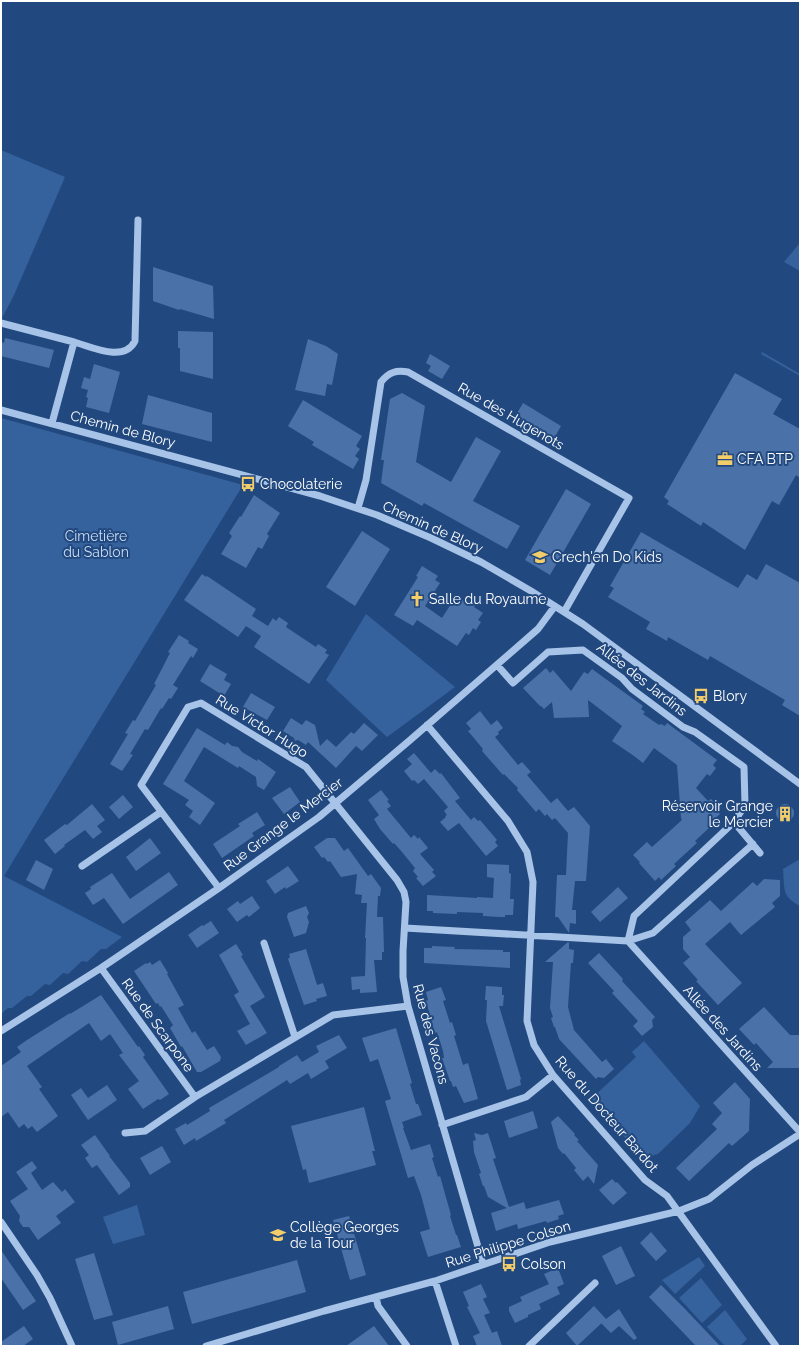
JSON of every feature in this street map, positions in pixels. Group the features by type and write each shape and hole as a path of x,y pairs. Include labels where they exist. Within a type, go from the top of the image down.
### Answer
{"street":[{"path":"1,323 113,353 120,352 132,346 136,337 138,220"},
{"path":"52,423 74,342"},
{"name":"Rue des Hugenots","path":"358,508 366,480 381,382 385,376 395,371 408,372 629,498 564,612"},
{"name":"Chemin de Blory","path":"1,410 286,485 358,508 431,538 481,562 555,606 603,638 800,784"},
{"name":"Rue Grange le Mercier","path":"1,1031 101,968 290,839 336,804 538,629 555,606"},
{"name":"Allée des Jardins","path":"497,665 513,683 548,652 583,650 622,678 632,689 683,727 695,732 744,767 745,805 734,822 634,916 628,941 800,1133"},
{"name":"Rue Victor Hugo","path":"219,888 141,786 188,707 201,703 306,767 336,804"},
{"name":"Rue du Docteur Bardot","path":"427,725 508,821 527,852 533,882 527,1021 534,1045 553,1075 645,1180 663,1192 679,1211 776,1346"},
{"name":"Rue des Vacons","path":"336,804 397,880 404,892 406,902 403,977 408,1006 483,1264"},
{"path":"82,866 161,812"},
{"path":"734,822 760,853"},
{"path":"405,928 628,941 652,933 753,844"},
{"path":"264,943 295,1037"},
{"name":"Rue de Scarpone","path":"101,968 194,1097"},
{"path":"125,1133 145,1131 194,1097 333,1015 408,1006"},
{"path":"442,1125 526,1097 553,1075"},
{"name":"Rue Philippe Colson","path":"206,1346 434,1281 550,1242 679,1211 709,1199 752,1165 800,1133"},
{"path":"1,1222 37,1275 50,1298 72,1346"},
{"path":"434,1281 456,1346"},
{"path":"529,1346 595,1283"},
{"path":"376,1297 378,1306 407,1346"}],"green space":[{"path":"1,150 65,177 14,295 1,320"},
{"path":"800,244 800,271 784,262"},
{"path":"762,352 800,374 800,376 761,354"},
{"name":"Cimetière du Sablon","path":"1,418 243,485 4,876 122,937 106,949 101,949 87,962 82,961 68,974 63,973 50,985 45,984 31,996 27,996 12,1008 8,1008 1,1014"},
{"path":"366,614 455,687 387,737 326,680"},
{"path":"800,859 800,906 790,899 785,891 783,869"},
{"path":"644,1041 700,1106 690,1123 658,1154 643,1158 591,1099 636,1057 632,1052"},
{"path":"137,1205 145,1235 113,1244 103,1217"},
{"path":"699,1257 705,1266 675,1294 662,1280"},
{"path":"701,1278 722,1305 702,1323 679,1298"},
{"path":"725,1310 747,1339 740,1346 725,1346 707,1327"}],"building":[{"path":"153,267 213,286 214,319 180,309 179,310 153,301"},
{"path":"178,331 213,332 213,379 180,371"},
{"path":"5,338 54,350 49,368 1,356 1,342 4,343"},
{"path":"308,339 326,346 338,354 332,385 327,384 325,396 295,390"},
{"path":"430,354 450,366 442,379 428,371 431,366 426,363"},
{"path":"94,364 120,372 109,413 86,407 88,390 81,388 84,377 90,379"},
{"path":"735,373 782,399 773,414 800,429 800,478 796,475 779,505 772,501 745,550 703,522 701,526 667,504 669,501 664,497"},
{"path":"402,393 425,406 416,462 451,482 476,437 501,451 473,501 520,526 507,549 424,503 422,506 381,483 384,460 381,460 390,399"},
{"path":"148,395 212,413 212,442 142,424"},
{"path":"303,400 362,436 356,446 360,449 355,456 359,459 353,469 312,445 314,442 288,426"},
{"path":"523,403 561,426 552,442 541,435 542,433 520,421 522,418 516,415"},
{"path":"566,489 591,504 550,575 525,560"},
{"path":"254,495 280,513 267,534 269,536 262,549 258,547 246,568 221,554 232,536 229,533 240,516 241,517"},
{"path":"362,531 390,549 355,606 326,587"},
{"path":"641,532 738,588 747,574 757,580 766,564 800,583 800,716 782,705 785,700 710,656 708,660 668,637 667,641 646,629 650,622 608,597 614,588 610,586"},
{"path":"422,566 438,576 435,580 440,583 425,606 442,618 456,596 464,601 466,599 483,613 478,620 481,622 476,630 473,628 469,635 466,633 457,646 417,620 413,626 394,615 418,577 416,576"},
{"path":"202,574 256,609 252,616 268,626 273,618 276,621 279,617 288,623 286,627 316,647 318,644 327,650 325,653 329,655 309,684 254,647 261,636 246,626 238,637 184,600"},
{"path":"179,635 198,649 193,658 191,656 173,685 178,688 171,699 169,698 162,709 161,708 148,730 145,729 130,754 133,755 122,771 110,764 128,734 125,733 133,720 135,721 156,685 154,684 170,653 168,652"},
{"path":"210,664 227,674 224,680 231,684 224,696 200,681"},
{"path":"546,668 550,673 553,670 571,691 584,672 588,674 592,669 643,706 641,709 645,712 643,714 659,725 661,724 665,726 667,723 717,760 713,765 716,768 710,776 707,774 696,788 708,801 711,799 718,807 716,809 720,814 707,826 709,828 695,841 697,843 674,864 676,866 661,880 659,877 655,881 633,855 647,842 652,847 682,820 677,765 654,748 643,763 612,741 622,726 588,700 589,717 554,718 552,702 544,709 523,688"},
{"path":"251,693 275,707 267,720 243,707"},
{"path":"480,711 491,725 497,720 503,728 495,737 518,765 522,762 531,772 527,775 551,803 557,798 568,811 574,807 590,826 586,881 575,881 572,910 576,910 576,924 570,923 569,933 558,917 555,917 557,875 566,875 568,833 555,818 552,820 547,814 545,816 539,809 536,812 517,790 518,788 504,774 503,775 482,751 483,749 468,731 471,729 466,723"},
{"path":"291,718 302,725 306,720 315,725 320,746 327,739 336,747 351,732 354,734 364,723 378,735 362,751 356,746 336,768 308,742 306,745 298,740 295,741 294,738 283,731"},
{"path":"197,728 225,745 227,742 232,746 238,747 242,752 257,761 258,759 276,772 264,790 257,786 256,777 204,747 184,781 215,803 200,825 189,817 193,811 185,805 189,800 163,784"},
{"path":"414,753 431,773 435,769 440,774 441,773 460,798 455,801 471,820 474,817 478,821 480,820 497,840 495,842 498,846 486,856 459,823 448,831 440,822 446,817 445,816 447,815 444,811 448,807 424,779 418,784 414,780 412,781 404,771 412,764 407,759"},
{"path":"290,787 300,802 284,814 272,798"},
{"path":"381,790 389,800 387,801 391,806 387,809 411,838 414,835 418,839 419,837 428,848 420,854 434,870 432,872 436,876 423,886 416,878 418,877 413,871 415,868 380,829 374,819 379,815 368,800"},
{"path":"123,795 133,807 119,819 109,807"},
{"path":"92,804 105,820 97,826 102,832 93,839 85,830 64,845 65,846 55,854 44,840 65,824 67,825"},
{"name":"Réservoir Grange le Mercier","path":"785,804 791,807 794,813 791,819 785,822 779,819 776,813 779,807"},
{"path":"257,812 265,825 252,833 254,836 222,858 213,844 240,826 238,824"},
{"path":"150,838 161,853 136,871 126,857"},
{"path":"327,838 335,838 344,851 348,848 368,876 371,874 381,888 380,896 378,896 377,917 383,917 384,952 382,952 382,960 374,960 377,992 360,993 360,989 352,990 351,977 365,976 367,903 361,903 362,895 355,894 357,874 341,877 330,861 328,862 324,857 322,858 314,847"},
{"path":"36,860 53,869 44,890 26,880"},
{"path":"487,864 509,865 509,873 511,874 510,899 514,899 513,915 505,915 505,917 500,917 483,916 483,913 457,912 457,914 433,913 433,911 427,911 427,895 493,898 494,878 487,877"},
{"path":"288,866 299,881 286,889 285,887 275,894 266,881"},
{"path":"169,872 178,885 123,924 104,898 93,905 85,893 91,889 90,887 112,873 130,899"},
{"path":"764,879 780,880 780,896 772,903 775,907 741,935 730,922 705,944 742,983 718,1005 696,981 698,980 683,963 690,957 683,949 683,937 691,930 685,922 710,900 721,911 753,882 757,886"},
{"path":"618,887 628,898 600,922 591,912"},
{"path":"252,896 260,908 249,917 247,915 237,922 227,909 238,901 240,904"},
{"path":"306,906 309,913 307,917 309,922 306,933 294,937 287,917 288,913"},
{"path":"211,921 219,933 197,948 188,935 202,925 203,926"},
{"path":"568,942 569,949 574,950 573,963 571,963 568,1007 574,1030 602,1062 606,1059 614,1069 604,1078 598,1077 596,1079 559,1039 551,1018 553,1017 550,1008 553,962 545,962"},
{"path":"236,944 243,955 241,956 265,997 250,1006 267,1033 246,1045 237,1031 250,1024 234,995 239,992 219,955"},
{"path":"432,946 455,947 454,949 503,950 503,952 510,952 510,968 424,963 424,948 432,948"},
{"path":"306,949 317,985 323,983 327,996 316,999 317,1001 304,1005 288,959 290,957 289,954"},
{"path":"599,953 655,1017 652,1020 653,1027 642,1036 633,1026 638,1021 612,993 614,991 588,963"},
{"path":"160,960 184,1005 178,1008 192,1033 195,1031 207,1050 214,1046 221,1057 220,1061 201,1072 197,1072 170,1028 173,1025 161,1006 160,1007 158,1003 156,1004 134,971 146,963 147,964 150,962 152,965"},
{"path":"486,986 502,987 502,995 504,995 503,1006 499,1006 521,1079 521,1085 507,1090 486,1021"},
{"path":"441,987 446,1000 443,1001 450,1023 452,1022 456,1035 454,1036 463,1065 468,1063 478,1099 464,1103 456,1086 453,1087 450,1081 442,1058 444,1058 443,1051 437,1032 435,1033 426,1001 428,1000 426,992"},
{"path":"101,995 138,1047 139,1046 145,1055 143,1057 169,1094 143,1109 128,1089 139,1081 119,1055 123,1053 110,1034 101,1041 89,1023 27,1066 42,1087 39,1089 58,1116 37,1132 32,1126 28,1129 24,1124 19,1128 8,1112 1,1117 1,1066 21,1052 17,1047"},
{"path":"764,1007 790,1035 800,1035 800,1068 767,1068 773,1062 756,1043 754,1045 739,1029"},
{"path":"396,1028 412,1083 410,1084 416,1104 418,1104 422,1115 402,1122 403,1128 411,1150 430,1144 434,1157 432,1158 438,1177 440,1176 451,1215 450,1216 461,1247 428,1257 420,1232 430,1229 421,1195 414,1176 408,1178 385,1101 391,1099 378,1059 370,1062 362,1038"},
{"path":"339,1035 347,1048 325,1061 329,1068 311,1079 308,1073 290,1084 287,1080 224,1120 226,1123 196,1141 195,1138 184,1145 175,1129 186,1123 187,1125 210,1111 209,1108 297,1055 302,1062 319,1052 316,1046"},
{"path":"735,1082 750,1099 749,1131 732,1146 729,1143 689,1181 676,1168 717,1129 712,1124 722,1113 713,1103"},
{"path":"107,1085 117,1100 88,1120 71,1095 81,1088 88,1098"},
{"path":"364,1107 375,1151 372,1151 376,1165 309,1183 306,1169 303,1170 291,1126"},
{"path":"533,1111 538,1128 509,1138 504,1121"},
{"path":"558,1116 575,1134 574,1135 579,1140 577,1141 598,1165 594,1184 588,1176 583,1181 574,1170 576,1168 558,1148 551,1122"},
{"path":"474,1133 482,1135 488,1133 496,1158 493,1159 509,1207 524,1202 526,1209 559,1200 564,1214 558,1216 559,1219 547,1223 546,1221 518,1229 517,1224 496,1231 491,1213 507,1208 488,1197 483,1186 479,1174 481,1173 474,1152 473,1141 476,1140"},
{"path":"95,1135 130,1183 130,1187 119,1195 97,1165 92,1168 85,1158 89,1155 81,1145"},
{"path":"162,1146 171,1162 150,1175 140,1158"},
{"path":"32,1161 37,1168 31,1173 42,1190 53,1182 62,1192 65,1189 75,1202 56,1216 61,1223 38,1240 29,1227 23,1227 19,1221 20,1216 10,1201 28,1189 16,1172"},
{"path":"612,1179 616,1183 617,1182 627,1193 613,1205 599,1190"},
{"path":"349,1216 366,1275 350,1280 333,1220"},
{"path":"651,1232 667,1251 656,1261 640,1243"},
{"path":"621,1246 635,1276 616,1285 602,1256"},
{"path":"1,1250 36,1301 23,1310 1,1278"},
{"path":"94,1253 113,1315 94,1320 75,1259"},
{"path":"297,1260 306,1292 192,1324 183,1292"},
{"path":"558,1268 564,1284 557,1287 560,1294 539,1304 541,1309 515,1323 509,1311 509,1307 522,1301 520,1297 549,1284 544,1274"},
{"path":"481,1284 487,1297 483,1299 490,1313 484,1315 492,1333 497,1331 502,1346 477,1346 473,1336 480,1333 467,1307 469,1306 463,1292"},
{"path":"661,1285 720,1346 696,1346 649,1297"},
{"path":"168,1306 174,1329 118,1345 112,1322"},
{"path":"594,1306 606,1319 577,1346 566,1333"},
{"path":"619,1309 637,1338 634,1340 619,1326 611,1333 601,1323"},
{"path":"24,1326 33,1339 23,1346 1,1346 1,1342"},
{"path":"374,1326 389,1346 346,1346"}],"place":[{"name":"CFA BTP","path":"725,459"},
{"name":"Chocolaterie","path":"248,484"},
{"name":"Crech'en Do Kids","path":"540,557"},
{"name":"Salle du Royaume","path":"417,599"},
{"name":"Blory","path":"701,696"},
{"name":"Réservoir Grange le Mercier","path":"785,814"},
{"name":"Collège Georges de la Tour","path":"278,1235"},
{"name":"Colson","path":"509,1264"}]}
